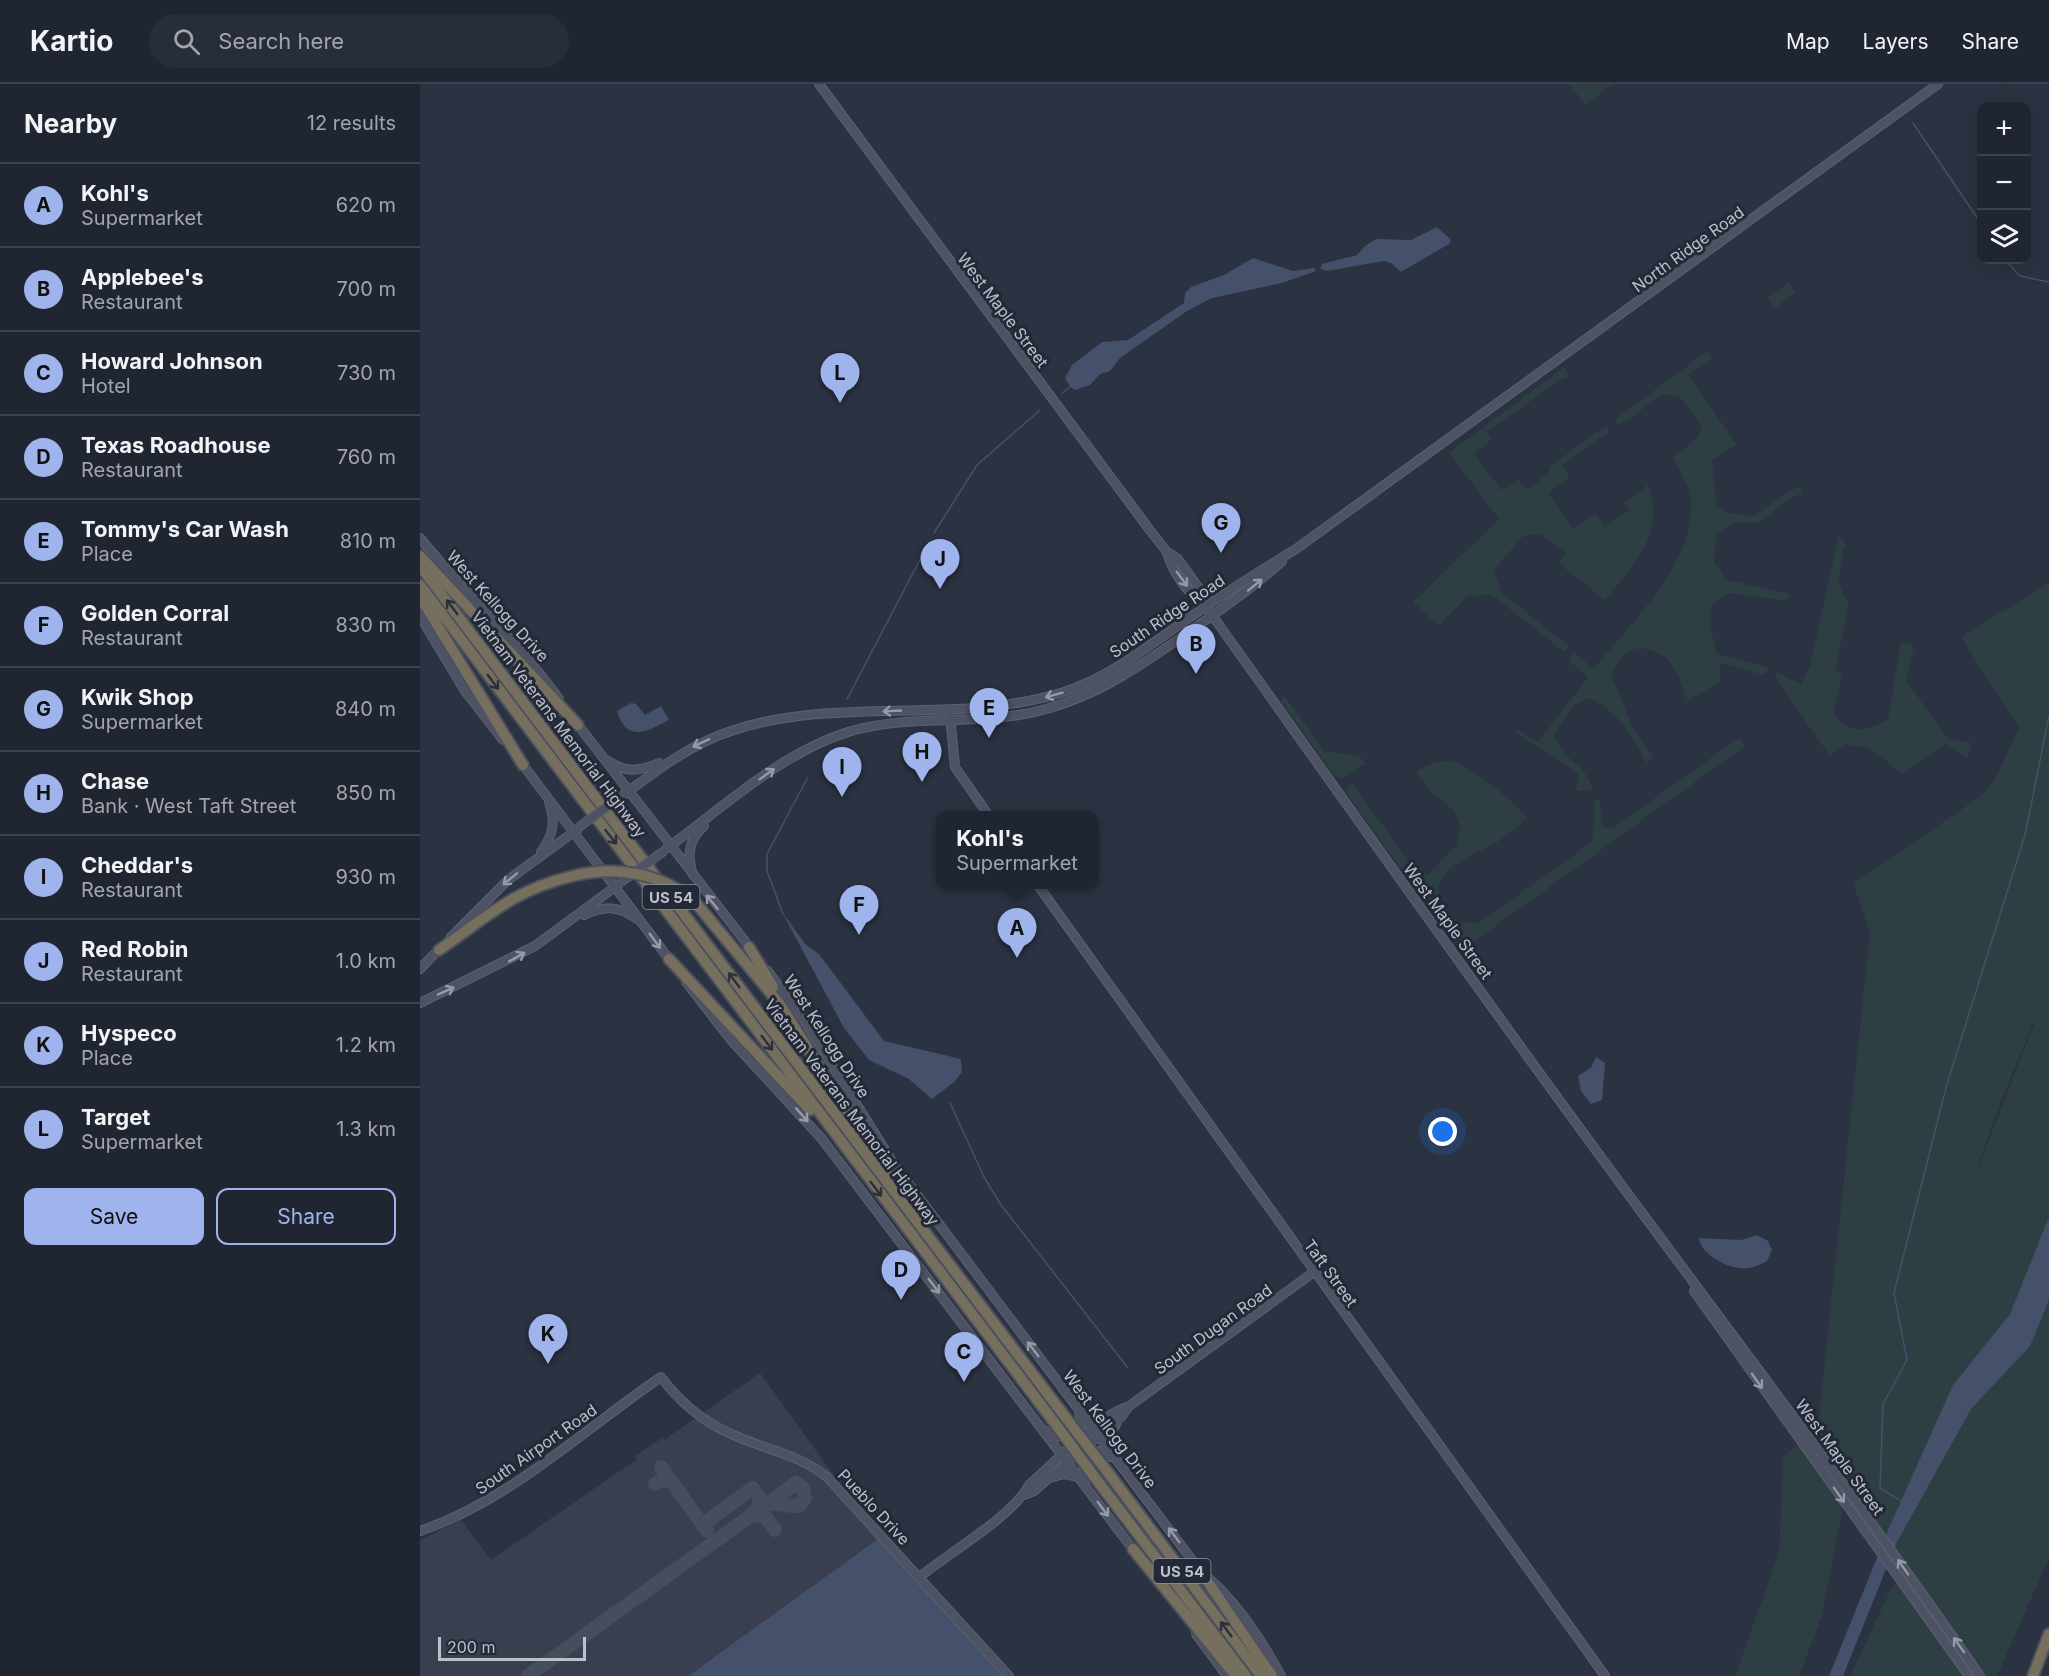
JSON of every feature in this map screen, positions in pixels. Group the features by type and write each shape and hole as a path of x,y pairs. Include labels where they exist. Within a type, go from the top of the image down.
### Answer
{"highway":[{"path":"420,556 578,725"},
{"name":"Vietnam Veterans Memorial Highway","path":"420,566 1261,1676"},
{"name":"Vietnam Veterans Memorial Highway","path":"420,585 1246,1676"},
{"path":"420,597 523,765"},
{"path":"439,950 492,909 521,893 573,876 615,871 640,874 676,889 694,902 779,1003 801,1034"},
{"path":"749,947 921,1228"},
{"path":"669,959 841,1142"},
{"path":"1133,1549 1236,1676"},
{"path":"1202,1572 1272,1676"},
{"path":"2033,1676 2049,1634"}],"main road":[{"name":"West Maple Street","path":"819,84 1167,552 1170,563 1196,599 1204,604 1673,1256 1811,1440 1980,1676"},
{"name":"North Ridge Road","path":"1421,458 1938,84"},
{"name":"South Ridge Road","path":"674,757 730,731 770,721 822,714 1013,705 1084,685 1115,669 1204,604 1294,549 1421,458"},
{"name":"West Kellogg Drive","path":"420,538 443,566 529,658 602,758 625,794 667,849 749,947 803,1018 893,1164 1202,1572 1227,1598 1275,1663 1281,1676"},
{"name":"South Ridge Road","path":"725,805 787,760 825,741 874,726 1021,714 1067,702 1112,684 1136,670 1254,587 1294,549"},
{"path":"420,616 465,691 548,798 577,829 714,1021 822,1139 1087,1487 1226,1676"},
{"path":"950,709 953,763 985,811"},
{"path":"602,758 617,767 638,771 674,757"},
{"path":"532,862 674,757"},
{"path":"420,969 494,893 541,854 553,831 553,815 548,798"},
{"path":"420,1003 521,955 725,805"},
{"path":"696,882 690,863 690,845 700,828 725,805"},
{"name":"Taft Street","path":"1040,889 1605,1676"},
{"path":"559,929 604,907 624,910 642,922"},
{"name":"West Maple Street","path":"1673,1256 1704,1305 1969,1676"},
{"name":"South Dugan Road","path":"921,1576 1024,1495 1034,1491 1065,1459 1128,1407 1314,1272"},
{"name":"South Airport Road","path":"420,1531 461,1515 495,1496 661,1377"},
{"name":"Pueblo Drive","path":"661,1377 686,1405 706,1421 731,1434 794,1456 818,1469 837,1486 921,1576 1010,1676"},
{"path":"1042,1429 1060,1438 1072,1436 1081,1426 1081,1413 1095,1420 1118,1415"},
{"path":"1113,1455 1109,1438 1118,1415"},
{"path":"1047,1470 1054,1457 1052,1441"},
{"path":"1087,1487 1082,1469 1086,1458 1092,1453 1103,1451 1123,1468"},
{"name":"South Dugan Road","path":"1024,1495 1029,1485 1065,1459"},
{"path":"1046,1481 1065,1474 1079,1477"}],"shaded area":[{"path":"1570,84 1613,84 1585,105"},
{"path":"1437,227 1451,240 1449,244 1401,272 1391,263 1384,261 1327,271 1320,269 1322,264 1357,255 1376,239 1411,240"},
{"path":"1253,258 1293,271 1314,268 1316,271 1282,283 1212,298 1187,311 1120,358 1110,371 1100,374 1090,385 1075,390 1070,387 1065,378 1072,365 1102,342 1128,340 1184,303 1185,293 1191,287 1224,275"},
{"path":"1789,282 1796,292 1775,308 1767,298"},
{"path":"1708,351 1712,358 1689,375 1737,445 1712,460 1717,505 1724,512 1753,517 1789,491 1800,487 1802,495 1792,497 1758,523 1735,522 1716,536 1714,563 1727,580 1789,594 1787,601 1728,593 1712,606 1710,625 1717,654 1770,668 1764,675 1720,663 1720,681 1688,701 1674,668 1663,656 1640,648 1629,652 1611,674 1631,724 1654,757 1647,763 1630,734 1616,717 1589,698 1574,706 1554,735 1563,751 1585,773 1593,790 1576,791 1579,773 1515,733 1517,729 1538,742 1588,677 1569,661 1574,653 1594,669 1642,611 1672,569 1683,546 1690,523 1691,500 1673,457 1697,439 1702,427 1681,398 1664,394 1618,426 1614,420"},
{"path":"1564,367 1571,377 1564,378 1487,431 1492,439 1474,453 1501,490 1518,479 1527,490 1550,472 1548,468 1606,425 1610,431 1562,465 1570,477 1548,493 1573,529 1596,513 1605,526 1629,510 1624,503 1648,485 1653,520 1644,548 1605,600 1558,563 1566,553 1541,534 1523,536 1494,570 1501,592 1569,646 1564,652 1492,595 1468,596 1439,626 1413,602 1499,519 1449,453"},
{"path":"1839,535 1848,547 1843,549 1838,583 1849,604 1835,671 1843,674 1833,714 1847,726 1859,730 1873,727 1888,719 1901,642 1914,646 1906,680 1948,739 1972,743 1967,758 1945,744 1902,775 1883,758 1863,747 1845,744 1829,755 1775,677 1777,672 1801,684 1810,666"},
{"path":"2049,583 2049,1558 1997,1676 1980,1676 1816,1446 1870,932 1853,883 1980,797 1993,783 2019,728 1961,637","holes":["2035,1022 1969,1191 1999,1106"]},
{"path":"1284,695 1324,751 1360,756 1365,764 1343,778 1336,777 1281,701"},
{"path":"631,703 636,704 645,715 661,706 669,720 646,731 632,731 626,728 617,711"},
{"path":"1739,738 1745,746 1461,951 1348,795 1347,789 1352,783 1417,873 1429,874 1457,845 1460,826 1454,810 1431,793 1416,772 1430,764 1447,761 1467,768 1502,793 1528,818 1498,841 1452,867 1439,884 1439,894 1444,907 1451,916 1463,922 1479,923 1592,842 1595,811 1593,800 1600,799 1602,827 1613,828"},
{"path":"782,912 806,945 819,954 884,1041 961,1059 962,1072 954,1082 932,1099 909,1079 869,1060 844,1028"},
{"path":"1596,1057 1605,1063 1602,1100 1591,1104 1581,1091 1578,1076 1591,1068"},
{"path":"2049,1217 2049,1300 2030,1346 1971,1409 1897,1542 1843,1676 1829,1676 1889,1528 1953,1385 2010,1314"},
{"path":"1757,1235 1768,1241 1772,1250 1767,1261 1749,1268 1734,1267 1718,1261 1705,1251 1699,1238 1741,1240"},
{"path":"760,1373 879,1538 688,1676 420,1676 420,1540 461,1520 491,1560 637,1459 635,1456 662,1438 664,1440"},
{"path":"1801,1442 1844,1501 1822,1616 1799,1676 1735,1676 1779,1552 1783,1457"},
{"path":"879,1538 1004,1676 688,1676"},
{"path":"1899,1579 1973,1676 1850,1676 1890,1591"}],"waterway":[{"path":"1913,123 1977,218"},
{"path":"2009,264 2020,276 2049,282"},
{"path":"1062,393 1070,387"},
{"path":"934,533 977,465 1040,410"},
{"path":"847,699 924,552"},
{"path":"1901,1501 1880,1488 1883,1404 1907,1360 1894,1293 1947,1084 2025,835 2049,716"},
{"path":"783,914 767,871 767,854 808,777"},
{"path":"950,1103 984,1177 1001,1205 1128,1368"}],"taxiway":[{"path":"655,1484 662,1480 672,1482 661,1467"},
{"path":"672,1482 707,1531"},
{"path":"528,1676 767,1504 800,1505 805,1498 803,1488 796,1483 767,1504"},
{"path":"706,1529 706,1522 753,1488 760,1498 757,1511"},
{"path":"752,1515 765,1516 775,1530"}],"place":[{"name":"Target","path":"840,403"},
{"name":"Kwik Shop","path":"1221,553"},
{"name":"Red Robin","path":"940,589"},
{"name":"Applebee's","path":"1196,674"},
{"name":"Tommy's Car Wash","path":"989,738"},
{"name":"Chase","path":"922,782"},
{"name":"Cheddar's","path":"842,797"},
{"name":"Golden Corral","path":"859,935"},
{"name":"Kohl's","path":"1017,958"},
{"name":"Texas Roadhouse","path":"901,1300"},
{"name":"Hyspeco","path":"548,1364"},
{"name":"Howard Johnson","path":"964,1382"}]}
